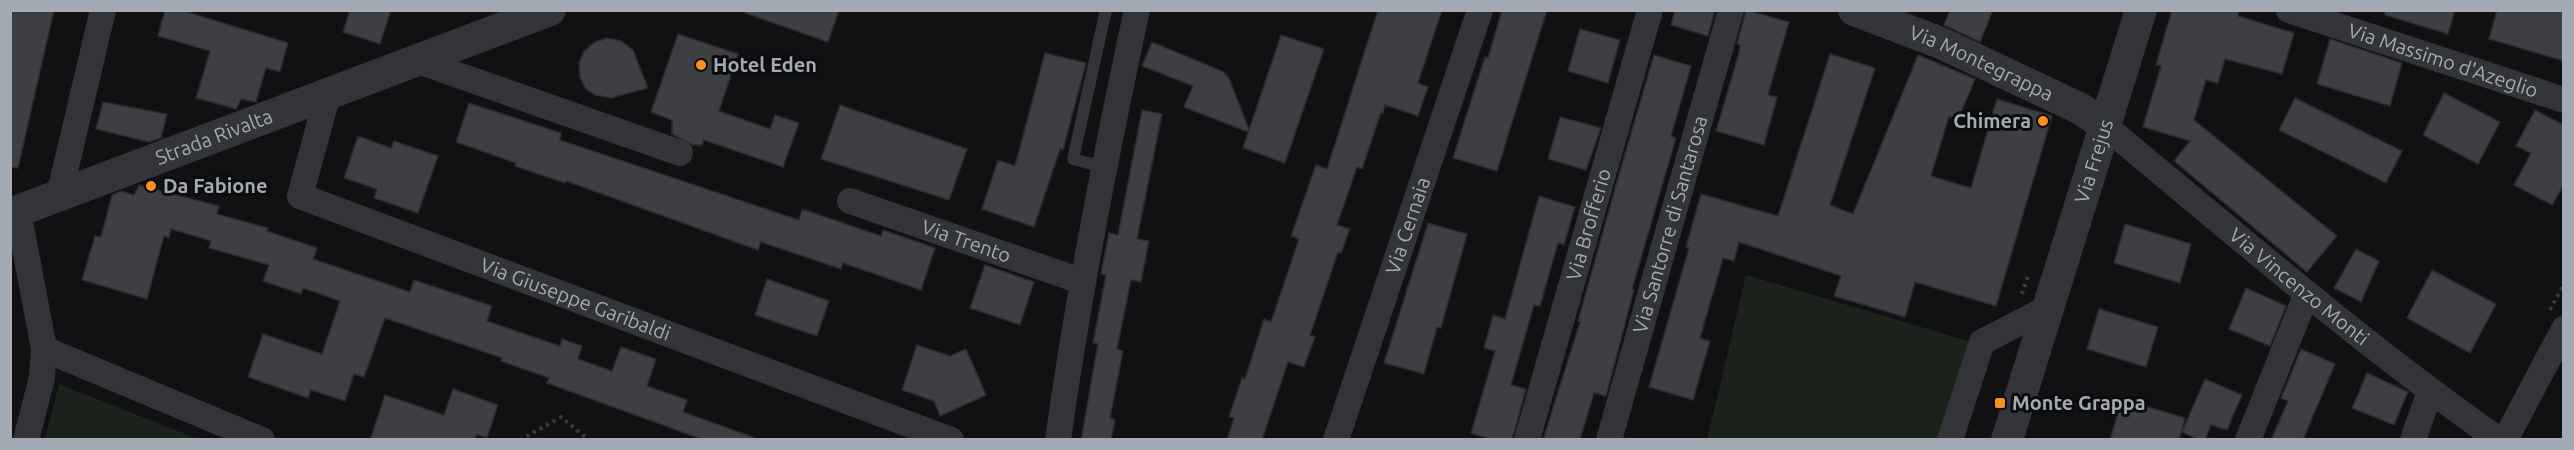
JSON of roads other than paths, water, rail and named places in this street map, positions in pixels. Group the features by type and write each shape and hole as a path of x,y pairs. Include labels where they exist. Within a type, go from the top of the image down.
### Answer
{"street":[{"path":"59,196 103,10"},
{"name":"Strada Rivalta","path":"14,213 550,10"},
{"path":"1058,440 1081,281 1102,167 1137,10"},
{"name":"Via Cernaia","path":"1336,440 1480,10"},
{"name":"Via Brofferio","path":"1527,440 1650,10"},
{"name":"Via Santorre di Santarosa","path":"1608,440 1731,10"},
{"name":"Via Montegrappa","path":"1854,10 1941,44 2081,109 2105,126"},
{"name":"Via Frejus","path":"2007,440 2141,10"},
{"name":"Via Massimo d'Azeglio","path":"2289,10 2564,100"},
{"path":"418,61 680,153"},
{"name":"Via Giuseppe Garibaldi","path":"328,94 300,196 951,440"},
{"name":"Via Vincenzo Monti","path":"2105,126 2307,293 2430,391 2499,440"},
{"name":"Via Trento","path":"850,201 1081,281"},
{"path":"14,213 44,349 42,377 26,440"},
{"path":"2248,440 2307,293"},
{"path":"1950,440 1982,342 2046,309"},
{"path":"2505,440 2564,329"},
{"path":"44,349 262,440"},
{"path":"2413,440 2430,391"}],"lane":[{"path":"1102,167 1073,159 1106,10"}],"place":[{"name":"Hotel Eden","path":"701,65"},
{"name":"Chimera","path":"2043,121"},
{"name":"Da Fabione","path":"151,186"},
{"name":"Monte Grappa","path":"2000,403"}]}
